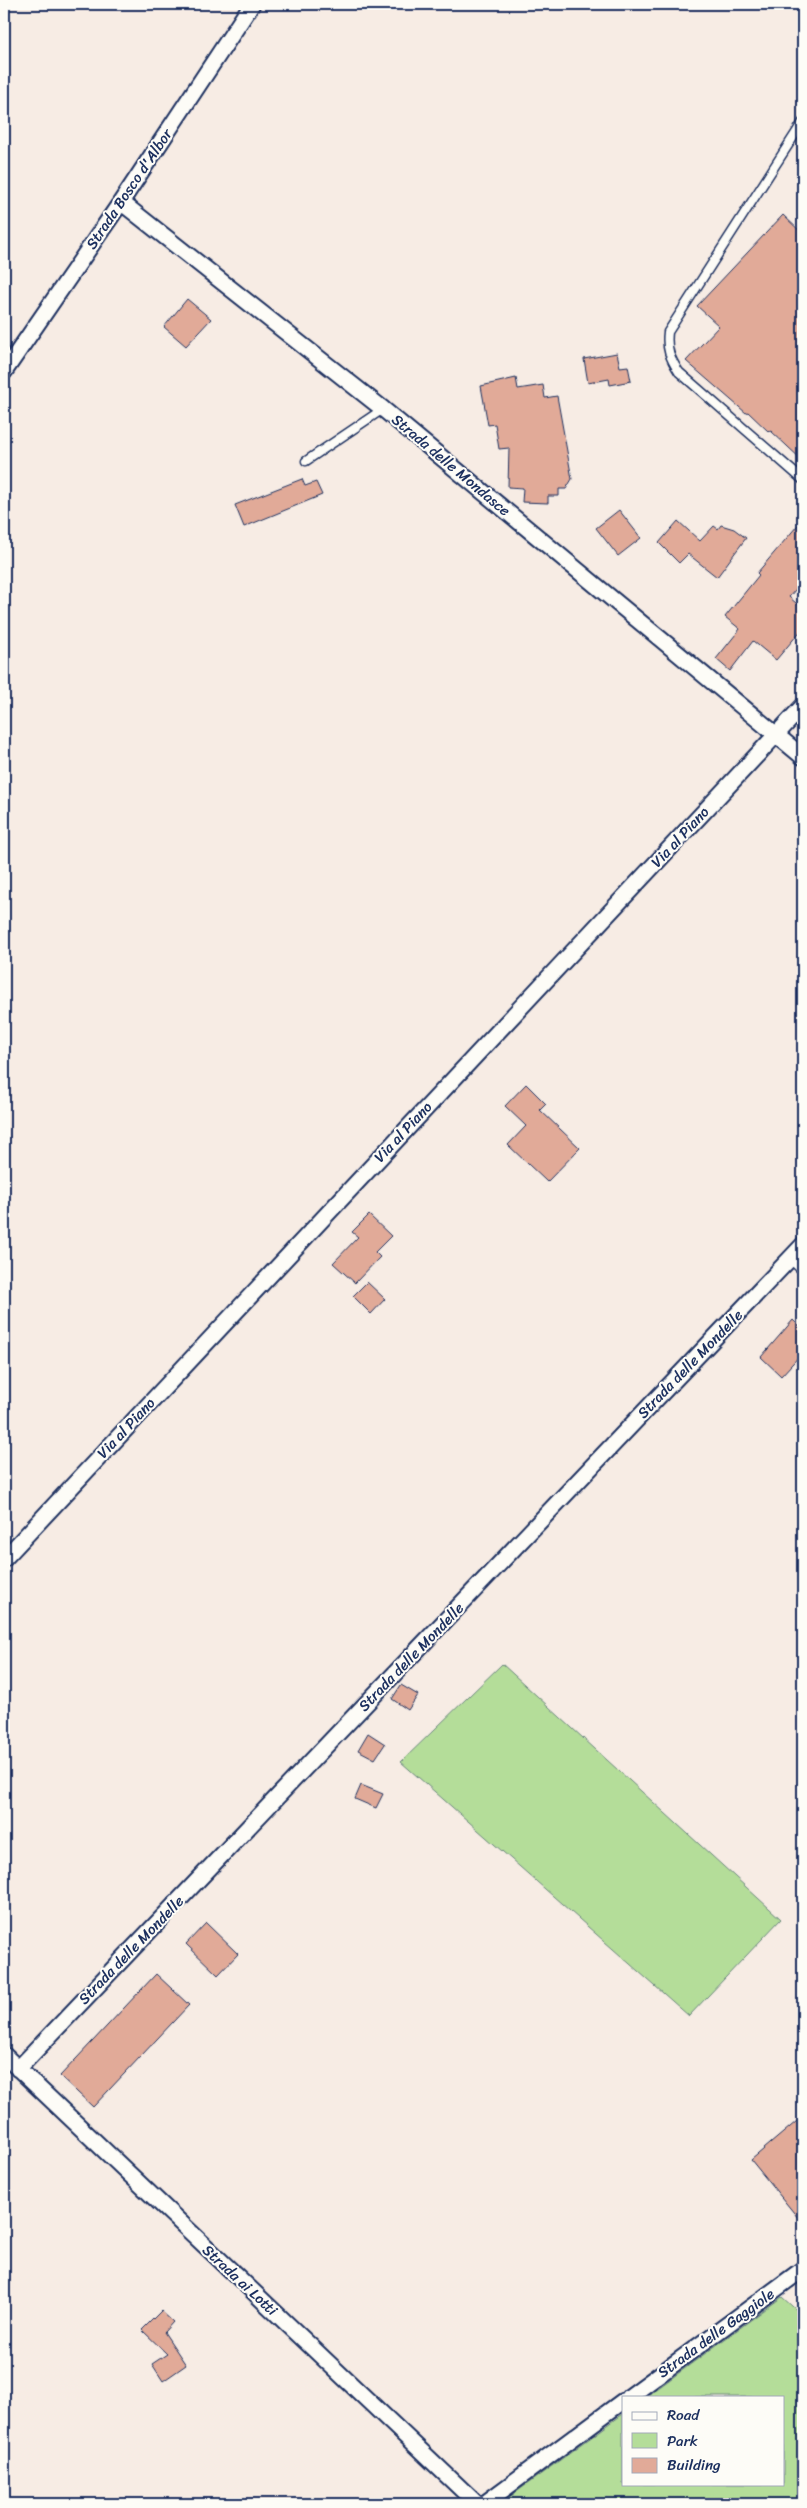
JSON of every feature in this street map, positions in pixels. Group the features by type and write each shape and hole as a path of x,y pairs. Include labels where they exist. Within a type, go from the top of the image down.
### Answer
{"street":[{"name":"Strada Bosco d'Albor","path":"4,372 121,202 252,4"},
{"name":"Strada delle Mondasce","path":"121,202 383,408 803,757"},
{"name":"Via al Piano","path":"4,1559 803,706"},
{"name":"Strada delle Mondelle","path":"18,2069 803,1245"},
{"name":"Strada ai Lotti","path":"4,2055 477,2504"},
{"name":"Strada delle Gaggiole","path":"630,2396 803,2269"},
{"path":"484,2504 622,2402"}],"lane":[{"path":"803,122 668,332 666,344 669,356 679,372 803,480"},
{"path":"306,462 383,408"},
{"path":"790,1259 803,1271"}],"green space":[{"path":"502,1664 781,1919 689,2016 401,1762"},
{"path":"782,2297 803,2316 803,2504 500,2504 622,2415 622,2486 784,2486 784,2396 647,2396"}],"building":[{"path":"783,215 803,234 803,461 771,431 769,432 748,412 746,413 686,361 719,326 697,306"},
{"path":"187,299 211,319 186,346 164,327"},
{"path":"617,353 620,367 628,366 631,381 610,385 609,379 588,383 584,359"},
{"path":"516,378 518,389 543,385 545,398 557,396 572,479 566,489 559,489 559,496 548,496 548,503 522,502 523,488 508,487 509,448 499,449 495,424 488,425 481,386"},
{"path":"302,479 305,486 316,482 322,495 244,527 235,505"},
{"path":"619,510 641,538 618,556 596,528"},
{"path":"803,519 803,581 789,597 803,609 803,628 776,660 753,641 730,671 716,659 740,629 725,617 759,575 757,573"},
{"path":"678,521 700,541 714,526 718,529 721,525 734,529 746,538 717,577 688,554 679,563 659,543"},
{"path":"526,1084 546,1104 540,1110 580,1148 547,1182 508,1145 526,1126 505,1106"},
{"path":"369,1215 391,1236 375,1252 380,1257 355,1283 333,1263 358,1237 352,1232"},
{"path":"367,1282 385,1299 371,1314 353,1296"},
{"path":"793,1320 803,1330 803,1352 781,1376 761,1357"},
{"path":"401,1685 418,1695 408,1710 392,1699"},
{"path":"368,1733 385,1744 375,1759 358,1750"},
{"path":"361,1785 383,1794 376,1808 355,1799"},
{"path":"206,1923 238,1954 218,1975 186,1944"},
{"path":"156,1974 189,2005 93,2107 60,2076"},
{"path":"803,2116 803,2224 751,2160"},
{"path":"161,2311 173,2322 164,2332 186,2365 163,2381 152,2364 167,2354 142,2330"}]}
